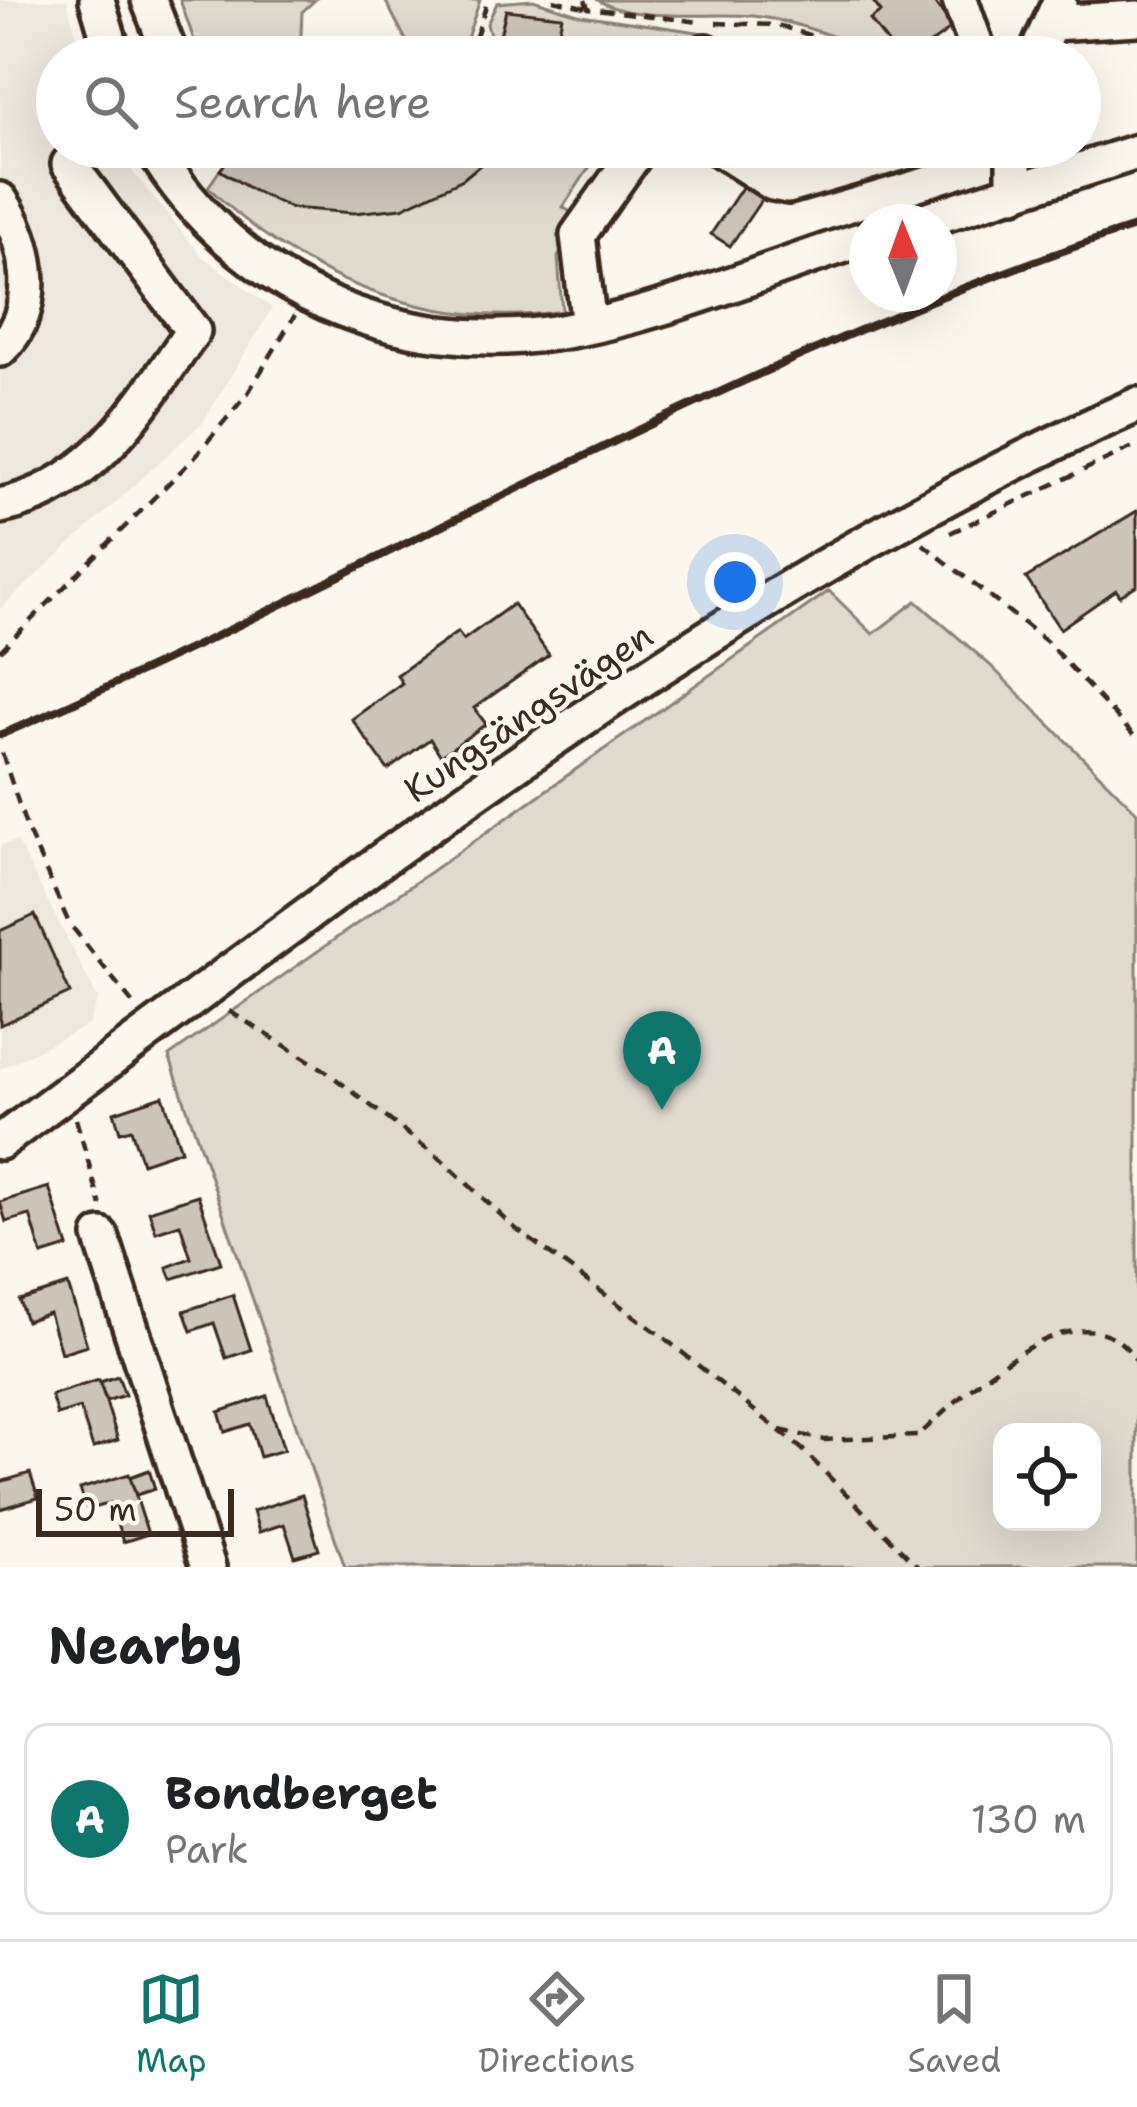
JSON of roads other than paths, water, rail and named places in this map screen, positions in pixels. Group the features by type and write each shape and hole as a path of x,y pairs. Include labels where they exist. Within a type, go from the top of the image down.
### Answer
{"street":[{"path":"98,0 108,36"},
{"path":"149,0 163,36"},
{"path":"960,0 973,36"},
{"path":"1056,11 1137,18"},
{"path":"1101,164 1137,152"},
{"path":"0,506 70,478 111,446 193,332 72,168"},
{"path":"166,168 193,209 249,262 305,294 364,316 476,337 589,326 653,310 849,244"},
{"path":"589,326 578,236 625,168"},
{"path":"750,168 773,183 788,186 850,168"},
{"path":"1014,168 1014,193"},
{"path":"957,211 1089,168"},
{"path":"0,200 21,244 27,301 14,337 0,349"},
{"name":"Kungsängsvägen","path":"0,1142 151,1027 554,737 814,568 947,494 1137,405"},
{"path":"101,1236 208,1567"}],"railway":[{"path":"0,735 845,336 1137,226"}],"place":[{"name":"Bondberget","path":"662,1110"}]}
